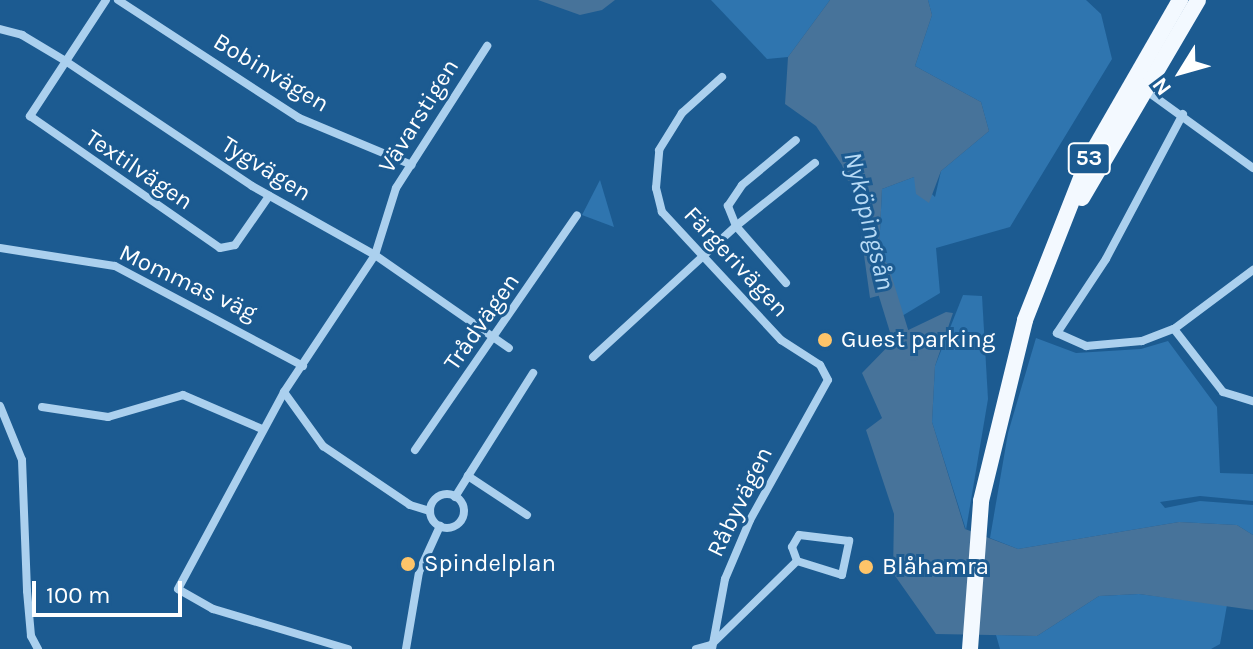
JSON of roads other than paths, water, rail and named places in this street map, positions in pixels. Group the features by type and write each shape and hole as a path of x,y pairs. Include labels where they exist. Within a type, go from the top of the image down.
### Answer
{"main road":[{"name":"53","path":"1140,86 1180,0"},
{"name":"53","path":"970,649 981,501 1004,394 1056,240 1088,160 1198,0"}],"street":[{"path":"64,60 106,0"},
{"name":"Bobinvägen","path":"118,0 299,118 412,165"},
{"name":"Tygvägen","path":"0,29 22,35 64,60 269,196 375,255 509,348"},
{"name":"Vävarstigen","path":"375,255 396,188 487,46"},
{"name":"Textilvägen","path":"64,60 30,116 220,248 235,245 269,196"},
{"name":"Färgerivägen","path":"722,77 682,113 659,150 656,188 662,212 781,340 820,365 828,380"},
{"path":"1140,86 1183,114 1253,168"},
{"path":"1183,114 1106,259 1057,333 1060,338 1115,346 1174,329 1253,270"},
{"path":"786,283 736,226 728,206 742,185 796,140"},
{"path":"593,357 736,226 815,163"},
{"name":"Trådvägen","path":"415,450 577,215"},
{"name":"Mommas väg","path":"0,248 115,266 303,366"},
{"path":"348,649 213,609 178,589 262,429 375,255"},
{"path":"1174,329 1223,392 1253,401"},
{"path":"455,497 533,373"},
{"name":"Råbyvägen","path":"711,647 725,579 750,520 828,380"},
{"path":"284,392 323,446 410,505 430,511 440,526"},
{"path":"42,407 108,417 183,395 262,429"},
{"path":"0,406 22,460 27,591 31,636 38,649"},
{"path":"468,476 527,515"},
{"path":"430,511 437,498 455,497"},
{"path":"440,526 460,521 464,511 455,497"},
{"path":"406,649 419,572 440,526"},
{"path":"799,535 849,541 842,575 797,561 792,547 799,535"},
{"path":"696,649 711,647 797,561"}],"water":[{"path":"538,0 615,0 602,10 580,15"},
{"path":"830,0 928,0 932,15 915,66 981,102 989,131 941,171 929,203 916,194 914,177 882,189 879,252 889,293 870,298 857,205 842,165 816,126 785,104 788,57"},
{"path":"946,312 953,313 935,366 932,422 965,529 1018,549 1179,522 1237,525 1253,535 1253,610 1139,594 1099,596 1037,636 936,634 893,573 894,514 866,430 882,418 862,373 900,334"}],"waterway":[{"name":"Nyköpingsån","path":"880,269 900,334 913,352"}],"place":[{"name":"Guest parking","path":"825,340"},
{"name":"Spindelplan","path":"408,564"},
{"name":"Blåhamra","path":"866,567"}]}
